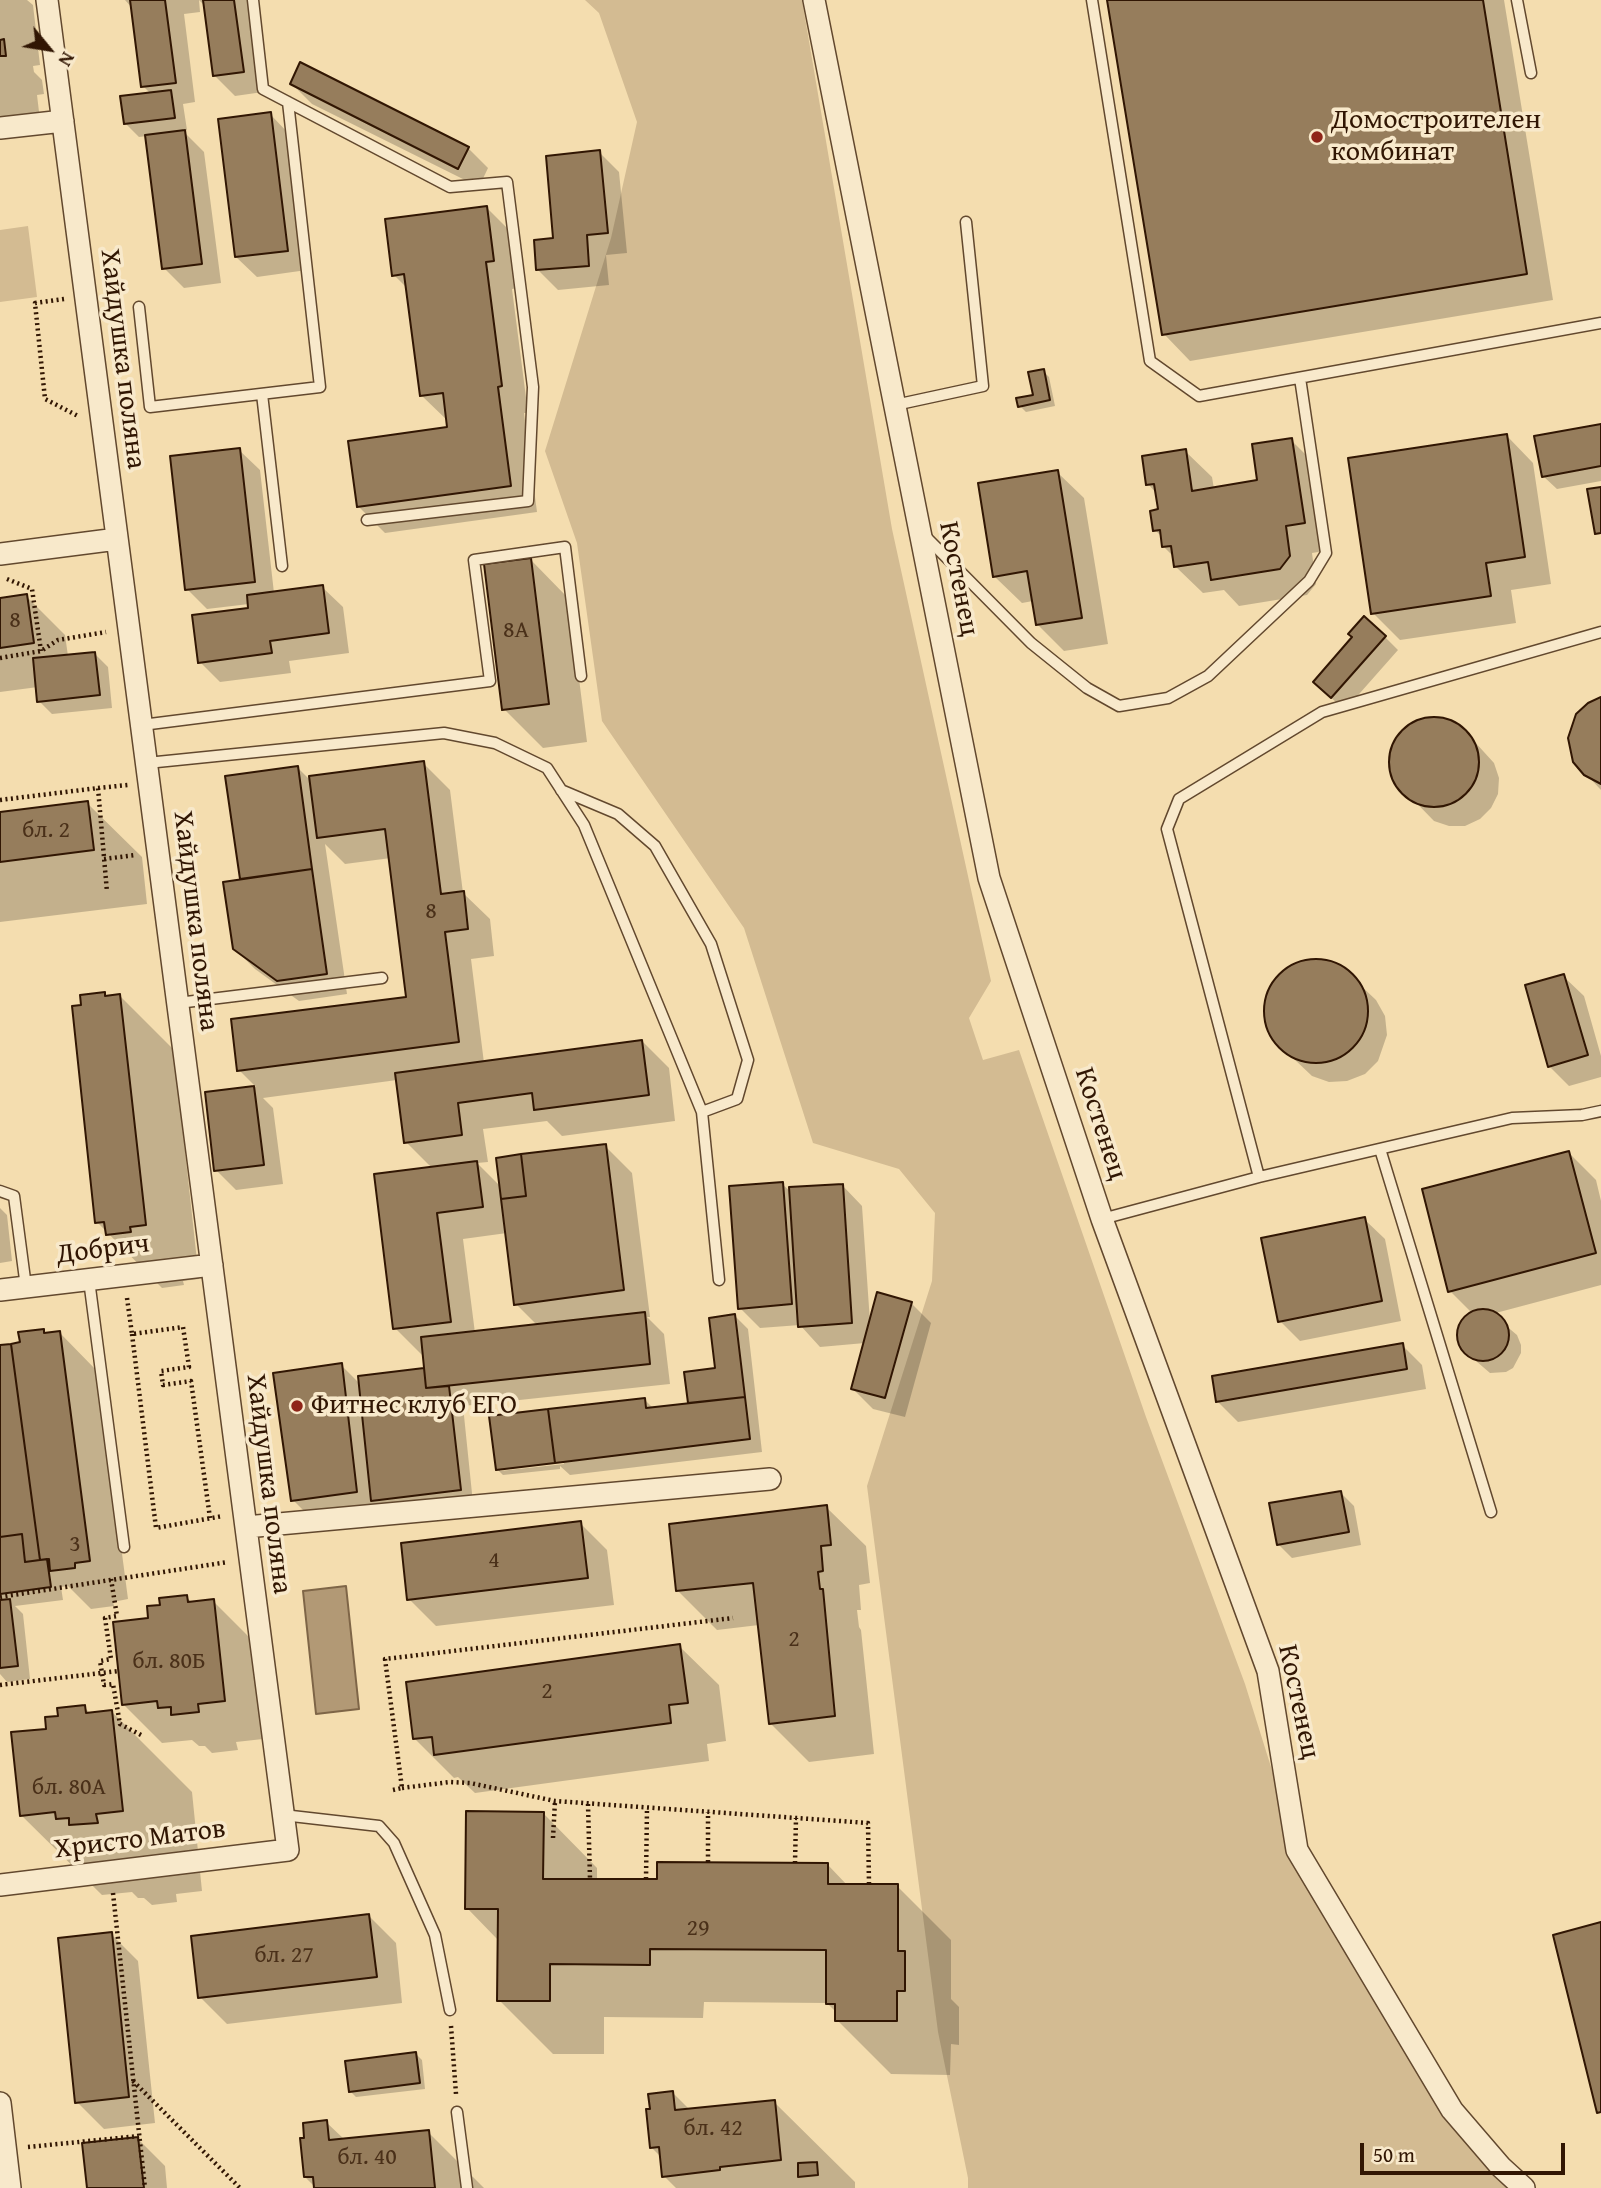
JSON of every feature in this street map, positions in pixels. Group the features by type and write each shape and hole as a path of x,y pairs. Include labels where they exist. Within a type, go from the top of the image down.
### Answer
{"street":[{"name":"Хайдушка поляна","path":"47,0 288,1850"},
{"name":"Костенец","path":"814,0 989,878 1102,1219 1268,1671 1297,1850 1452,2110 1501,2167 1524,2188"},
{"path":"0,128 63,121"},
{"path":"0,554 117,540"},
{"name":"Добрич","path":"0,1290 212,1265"},
{"path":"245,1520 770,1479"},
{"name":"Христо Матов","path":"0,1885 288,1850"},
{"path":"0,2103 10,2188"}],"lane":[{"path":"253,0 263,89 450,187 507,182 533,387 528,501 367,520"},
{"path":"1092,0 1150,361 1199,396 1601,323"},
{"path":"1517,0 1531,73"},
{"path":"139,307 150,407 320,387 288,102"},
{"path":"895,405 983,386 966,222"},
{"path":"920,530 1031,643 1087,688 1119,706 1168,698 1208,676 1309,581 1326,552 1300,378"},
{"path":"262,394 282,566"},
{"path":"142,725 490,681 474,560 565,547 581,676"},
{"path":"1259,1177 1167,828 1179,799 1322,712 1601,632"},
{"path":"147,764 444,733 495,743 547,768 584,825 702,1112 719,1280"},
{"path":"561,790 618,814 655,846 711,944 748,1060 737,1099 702,1112"},
{"path":"178,1003 382,978"},
{"path":"1102,1219 1259,1177 1512,1118 1582,1115 1601,1111"},
{"path":"1380,1149 1492,1511"},
{"path":"0,1191 14,1196 26,1287"},
{"path":"89,1280 124,1547"},
{"path":"283,1815 379,1826 394,1843 435,1935 450,2010"},
{"path":"457,2112 467,2188"}],"path":[{"path":"73,414 45,399 35,303 86,296"},
{"path":"0,578 32,589 41,651"},
{"path":"0,659 41,651 58,640 88,634"},
{"path":"0,800 126,785"},
{"path":"98,788 107,892"},
{"path":"104,859 134,855"},
{"path":"124,1276 156,1528 210,1518 245,1520"},
{"path":"132,1334 183,1327 189,1367 161,1371 163,1385 191,1381 210,1518"},
{"path":"0,1597 250,1558"},
{"path":"111,1579 117,1616 105,1618 111,1659 100,1661 104,1685 113,1684 120,1724 141,1735"},
{"path":"402,1788 385,1659 733,1618"},
{"path":"0,1685 118,1671"},
{"path":"393,1790 450,1782 470,1783 555,1801 868,1823 869,1884"},
{"path":"553,1838 555,1801"},
{"path":"588,1804 590,1879"},
{"path":"646,1879 647,1808"},
{"path":"708,1812 708,1862"},
{"path":"795,1863 796,1818"},
{"path":"110,1872 145,2188"},
{"path":"450,2010 457,2112"},
{"path":"133,2080 240,2188"},
{"path":"5,2149 139,2136"}],"shaded area":[{"path":"585,0 802,0 892,529 991,981 969,1018 983,1060 1019,1050 1146,1417 1245,1684 1297,1850 1452,2110 1524,2188 968,2188 938,2032 867,1486 932,1281 935,1213 899,1169 813,1143 744,928 602,721 577,543 545,451 611,238 637,122 599,13"},
{"path":"28,226 37,297 0,302 0,230"},
{"path":"346,1586 359,1709 316,1714 303,1591"}],"building":[{"path":"130,0 165,0 176,83 141,87"},
{"path":"203,0 234,0 244,72 213,76"},
{"name":"Домостроителен комбинат","path":"1107,0 1483,0 1527,274 1162,335"},
{"path":"4,39 6,56 0,56 0,40"},
{"path":"300,62 469,147 458,169 290,84"},
{"path":"171,90 175,118 124,124 120,96"},
{"path":"271,112 288,251 235,257 218,119"},
{"path":"185,130 202,264 162,269 145,135"},
{"path":"600,150 608,233 587,235 589,266 536,270 534,240 553,238 546,156"},
{"path":"487,206 494,261 486,262 502,386 498,387 511,486 357,507 348,441 447,427 443,393 420,396 404,274 392,276 385,219"},
{"path":"1044,369 1050,400 1018,407 1016,398 1033,395 1028,372"},
{"path":"1601,424 1601,466 1542,477 1534,436"},
{"path":"1507,434 1525,557 1486,563 1491,596 1371,614 1348,458"},
{"path":"1292,438 1305,523 1286,526 1290,556 1280,569 1211,580 1208,562 1174,567 1171,546 1162,547 1160,530 1153,531 1150,511 1158,509 1154,484 1146,485 1142,456 1186,449 1192,491 1257,480 1252,444"},
{"path":"240,448 255,582 185,590 170,456"},
{"path":"1058,470 1082,618 1036,625 1027,571 993,577 978,483"},
{"path":"1601,487 1601,533 1595,534 1587,489"},
{"path":"531,558 549,704 502,710 484,564"},
{"path":"323,585 329,633 270,641 272,653 198,663 192,615 248,608 247,595"},
{"path":"27,594 34,643 0,648 0,598"},
{"path":"1364,616 1386,636 1331,698 1313,682 1352,637 1348,634"},
{"path":"95,652 100,695 37,702 33,658"},
{"path":"1601,697 1601,784 1584,775 1573,762 1568,738 1576,714 1588,703"},
{"path":"1434,717 1451,720 1466,730 1476,745 1479,762 1476,779 1466,794 1451,804 1434,807 1417,804 1402,794 1392,779 1389,762 1392,745 1402,730 1417,720"},
{"path":"424,761 441,894 464,891 468,929 445,932 459,1042 237,1071 231,1019 406,997 385,829 317,838 309,776"},
{"path":"298,766 312,869 240,879 225,776"},
{"path":"88,801 94,850 0,862 0,812"},
{"path":"312,869 327,974 277,981 233,949 223,882"},
{"path":"1316,959 1336,963 1353,974 1364,991 1368,1011 1364,1031 1353,1048 1336,1059 1316,1063 1296,1059 1279,1048 1268,1031 1264,1011 1268,991 1279,974 1296,963"},
{"path":"1564,974 1588,1055 1548,1067 1525,985"},
{"path":"105,992 105,996 120,994 146,1225 130,1227 131,1232 106,1235 104,1222 95,1223 72,1006 81,1005 80,995"},
{"path":"642,1040 649,1095 534,1110 532,1093 458,1103 462,1135 404,1143 395,1073"},
{"path":"254,1086 264,1165 214,1171 205,1092"},
{"path":"606,1144 624,1290 514,1305 501,1199 526,1196 521,1154"},
{"path":"1569,1151 1596,1253 1448,1292 1422,1189"},
{"path":"521,1154 526,1196 501,1199 496,1158"},
{"path":"477,1161 483,1207 437,1213 451,1322 393,1329 374,1174"},
{"path":"783,1182 792,1304 738,1309 729,1186"},
{"path":"843,1184 852,1323 798,1327 789,1187"},
{"path":"1365,1217 1382,1301 1278,1322 1261,1238"},
{"path":"877,1292 912,1302 885,1398 851,1389"},
{"path":"1483,1309 1493,1311 1501,1317 1507,1325 1507,1345 1501,1353 1493,1359 1483,1361 1473,1359 1465,1353 1459,1345 1457,1335 1459,1325 1465,1317 1473,1311"},
{"path":"645,1312 650,1364 426,1388 421,1337"},
{"path":"735,1314 745,1397 688,1403 684,1372 715,1368 709,1318"},
{"path":"44,1329 44,1333 60,1331 90,1561 75,1563 75,1568 50,1571 49,1559 40,1560 11,1344 20,1342 18,1332"},
{"path":"1403,1343 1407,1369 1216,1402 1212,1376"},
{"path":"11,1344 40,1560 25,1562 22,1534 0,1537 0,1345"},
{"path":"342,1363 357,1492 291,1501 273,1373"},
{"path":"424,1368 426,1388 449,1386 461,1490 371,1501 358,1376"},
{"path":"745,1397 750,1439 555,1463 548,1409 645,1398 646,1408"},
{"path":"548,1409 555,1463 496,1470 489,1416"},
{"path":"1341,1491 1349,1532 1277,1545 1269,1503"},
{"path":"827,1505 831,1545 821,1546 823,1571 818,1572 820,1589 823,1589 835,1716 769,1724 753,1583 676,1591 669,1524"},
{"path":"581,1521 588,1578 407,1600 401,1543"},
{"path":"22,1534 25,1562 47,1559 51,1587 0,1594 0,1537"},
{"path":"187,1595 188,1602 214,1599 225,1701 198,1704 199,1712 171,1715 171,1707 158,1708 157,1701 122,1705 113,1622 148,1618 147,1606 160,1605 159,1598"},
{"path":"10,1599 18,1666 0,1668 0,1600"},
{"path":"680,1644 688,1703 669,1705 671,1723 434,1755 432,1737 413,1739 406,1682"},
{"path":"85,1705 86,1713 112,1710 123,1811 96,1814 98,1823 69,1825 69,1818 56,1819 55,1812 20,1816 11,1732 46,1729 45,1717 58,1716 57,1708"},
{"path":"466,1811 544,1812 543,1879 657,1879 657,1862 828,1863 828,1884 898,1884 898,1951 905,1951 905,1991 897,1991 897,2021 835,2021 835,2004 826,2004 826,1950 650,1949 650,1965 550,1964 550,2001 497,2001 498,1909 465,1909"},
{"path":"369,1914 377,1977 198,1998 191,1936"},
{"path":"1601,1922 1601,2112 1597,2113 1553,1935"},
{"path":"112,1932 129,2097 75,2103 58,1938"},
{"path":"416,2052 420,2083 349,2092 345,2061"},
{"path":"673,2091 675,2110 775,2100 781,2160 662,2177 659,2147 650,2148 646,2109 650,2109 648,2094"},
{"path":"327,2120 329,2140 429,2130 435,2188 314,2188 313,2177 304,2177 300,2138 304,2138 303,2123"},
{"path":"138,2137 144,2188 87,2188 82,2143"},
{"path":"817,2162 818,2175 798,2177 798,2163"}],"place":[{"name":"Домостроителен комбинат","path":"1317,137"},
{"name":"Фитнес клуб ЕГО","path":"297,1406"}]}
